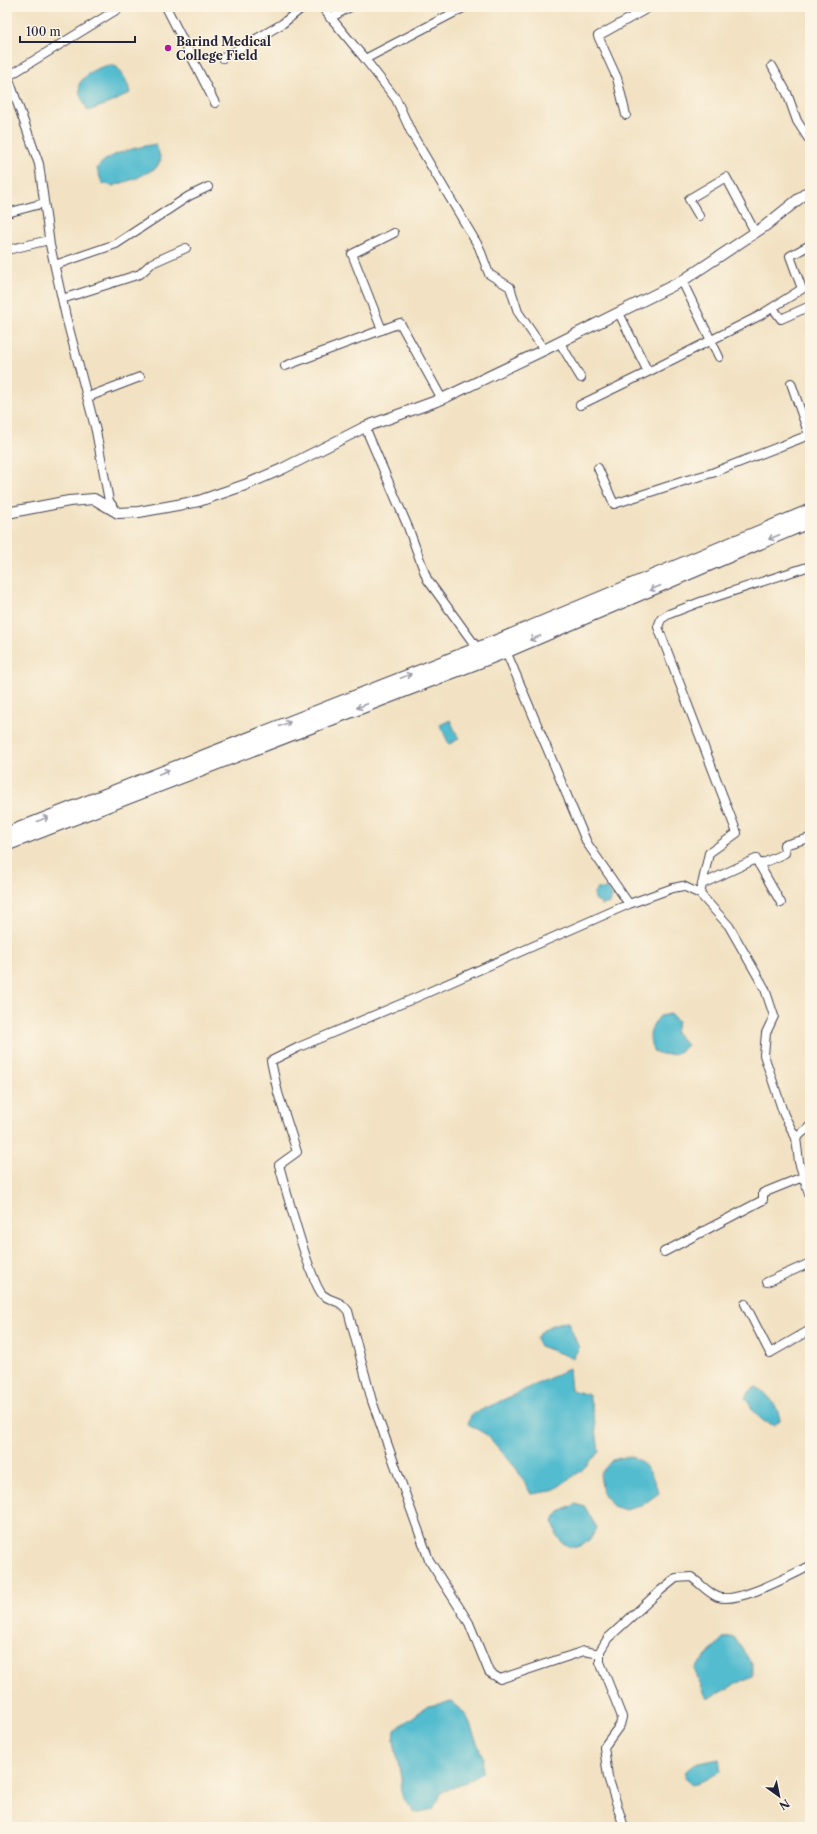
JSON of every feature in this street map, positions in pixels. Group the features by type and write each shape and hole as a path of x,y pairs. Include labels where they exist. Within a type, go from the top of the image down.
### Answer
{"main road":[{"path":"7,844 480,653 504,639 810,511"},
{"path":"7,834 480,653 506,651 810,521"}],"street":[{"path":"118,513 109,501 96,431 54,265 49,240 39,164 7,76 121,7"},
{"path":"166,7 215,103"},
{"path":"223,58 282,24 303,7"},
{"path":"322,7 365,59 396,100 412,134 479,247 489,274 510,287 518,312 544,350"},
{"path":"330,18 350,7"},
{"path":"365,59 465,7"},
{"path":"626,115 617,78 598,36 650,7"},
{"path":"772,66 787,93 797,121 810,141"},
{"path":"698,216 689,199 726,177 755,232"},
{"path":"54,265 116,244 189,196 208,187"},
{"path":"7,513 69,500 94,499 118,513 139,512 199,501 282,469 364,427 442,399 560,343 682,281 792,206 810,190"},
{"path":"7,213 44,204"},
{"path":"382,330 352,254 394,233"},
{"path":"7,250 49,240"},
{"path":"580,405 712,341 773,308 802,289 790,256 810,245"},
{"path":"62,299 140,274 152,263 186,248"},
{"path":"682,281 719,357"},
{"path":"773,308 781,319 810,306"},
{"path":"619,313 648,372"},
{"path":"285,366 400,324 442,399"},
{"path":"560,343 581,378"},
{"path":"88,397 140,377"},
{"path":"598,468 614,504 712,473 809,436 790,383"},
{"path":"364,427 408,527 427,579 480,653"},
{"path":"700,894 709,853 737,833 658,627 661,619 669,614 703,600 810,566"},
{"path":"506,651 588,843 629,904"},
{"path":"759,865 785,853 784,845 810,838"},
{"path":"702,884 756,859 781,904"},
{"path":"600,1654 584,1651 500,1679 489,1672 469,1623 429,1560 372,1401 348,1311 342,1302 323,1295 313,1277 279,1165 297,1152 278,1093 271,1061 629,904 673,888 683,886 700,894 729,926 764,989 774,1016 766,1033 764,1055 784,1115 796,1138 810,1197"},
{"path":"796,1138 810,1126"},
{"path":"664,1252 763,1200 763,1193 806,1176"},
{"path":"767,1282 810,1263"},
{"path":"745,1304 770,1353 810,1330"},
{"path":"624,1827 608,1777 604,1747 620,1726 622,1717 600,1662 600,1651 608,1638 676,1578 691,1577 712,1593 725,1598 744,1595 759,1590 810,1566"}],"water":[{"path":"110,65 117,67 122,73 127,82 130,93 113,102 88,111 80,95 79,84 92,71"},
{"path":"156,144 161,160 156,168 137,178 113,186 102,183 97,169 101,163 123,152"},
{"path":"450,720 459,739 449,744 440,725"},
{"path":"597,889 607,889 612,895 610,903 602,905 595,899 594,892"},
{"path":"670,1014 678,1021 675,1032 687,1045 676,1053 667,1055 653,1051 650,1041 650,1032 660,1016"},
{"path":"568,1322 579,1348 573,1358 540,1346 536,1338 546,1328 554,1324"},
{"path":"569,1369 571,1390 589,1395 595,1422 599,1452 581,1471 552,1491 531,1494 516,1468 487,1435 468,1424 471,1415"},
{"path":"756,1387 765,1393 775,1405 780,1420 775,1425 761,1419 745,1398 749,1392"},
{"path":"630,1456 637,1459 646,1467 652,1475 659,1493 641,1506 625,1510 613,1506 603,1494 600,1474 612,1460"},
{"path":"576,1504 585,1507 597,1528 590,1539 581,1546 570,1547 559,1539 553,1521 560,1512"},
{"path":"734,1637 752,1664 752,1676 707,1699 694,1669 723,1638"},
{"path":"451,1702 466,1714 483,1758 482,1772 461,1785 442,1792 433,1809 415,1813 402,1796 401,1778 394,1741 395,1730 428,1706"},
{"path":"719,1759 721,1763 721,1771 714,1775 692,1784 685,1778 686,1771 694,1764"}],"place":[{"name":"Barind Medical College Field","path":"168,48"}]}
